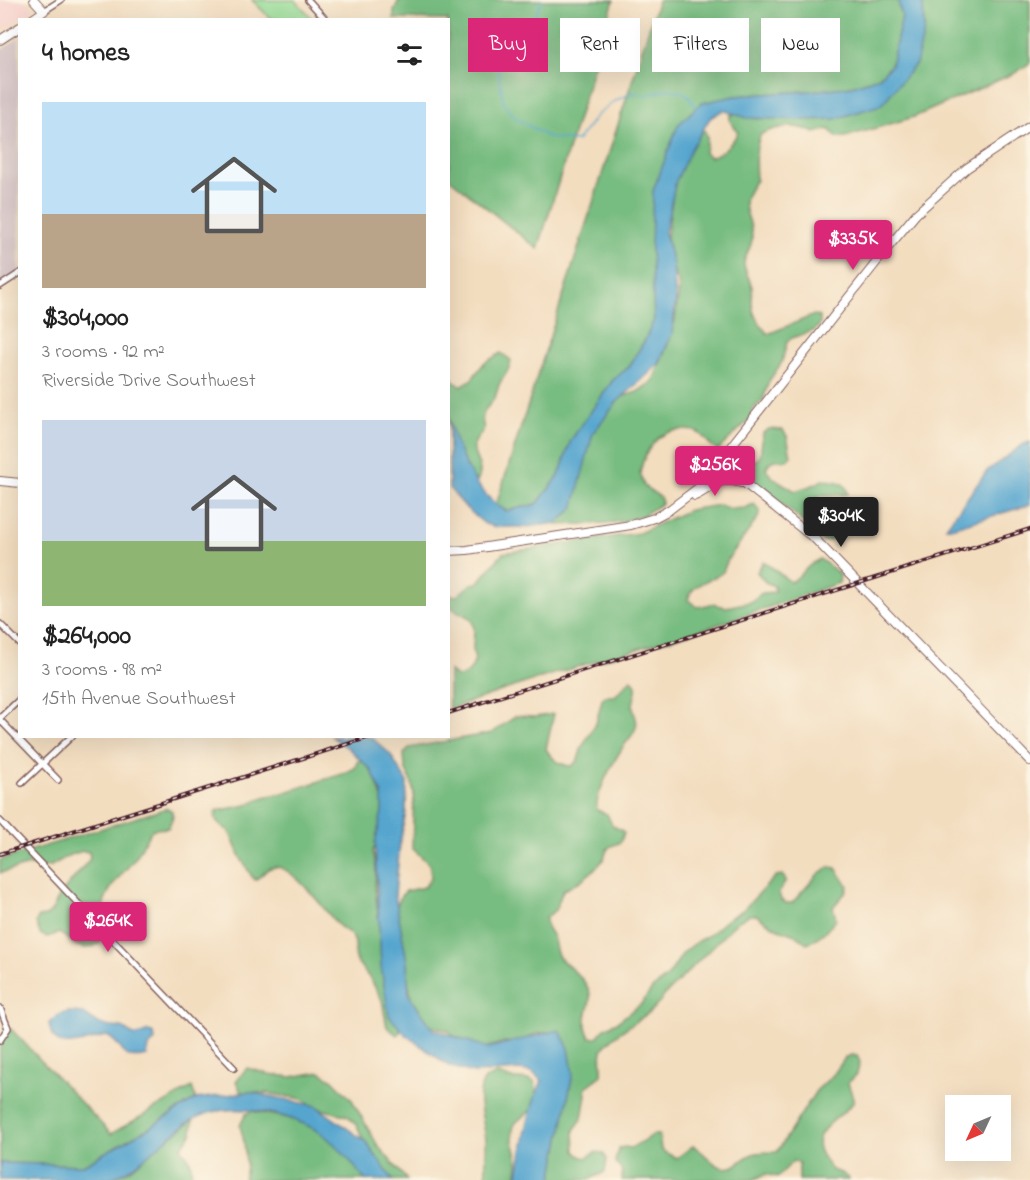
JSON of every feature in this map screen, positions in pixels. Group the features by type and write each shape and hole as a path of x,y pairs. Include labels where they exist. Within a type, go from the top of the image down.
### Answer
{"main road":[{"path":"34,0 44,11 34,18"},
{"path":"0,40 18,28"},
{"path":"685,500 719,463 779,384 912,219 935,195 967,168 1030,126"},
{"path":"719,463 793,521 827,552 1030,761"},
{"path":"0,481 18,483"},
{"path":"450,551 631,525 654,518 699,494 710,485 721,481 746,484"}],"street":[{"path":"44,11 61,0"},
{"path":"308,0 324,18"},
{"path":"314,6 318,0"},
{"path":"0,286 18,274"},
{"path":"0,624 18,642"},
{"path":"18,701 0,719 18,738"},
{"path":"18,738 58,780"},
{"path":"22,783 70,738"},
{"path":"0,821 234,1068"},
{"path":"0,1008 8,1028 0,1040"}],"shaded area":[{"path":"0,0 24,0 34,9 18,18 0,32"},
{"path":"18,39 18,277 0,290 0,51"}],"green space":[{"path":"252,0 295,0 312,18 270,18"},
{"path":"399,0 614,0 609,18 560,18 560,72 592,72 538,249 450,179 450,18 394,18 394,11"},
{"path":"658,0 898,0 902,17 891,66 879,77 852,86 735,96 678,125 654,288 654,320 629,367 613,380 571,440 559,476 537,504 506,511 496,505 635,72 640,72 640,56 652,19 652,72 749,72 749,18 652,18"},
{"path":"923,0 1030,0 1030,63 1015,73 914,117 845,137 838,137 828,129 815,133 795,127 775,129 761,134 756,151 756,180 745,204 752,238 744,264 752,287 753,311 768,334 814,315 820,317 820,324 815,330 787,342 782,362 769,381 763,400 754,408 750,419 718,450 695,431 674,431 659,437 649,449 640,473 644,486 660,497 662,503 641,516 631,519 600,524 558,525 553,521 565,516 573,507 574,489 594,430 619,398 637,392 653,381 670,339 679,291 671,263 667,236 675,179 678,166 703,129 707,138 704,153 710,157 727,148 738,132 730,121 730,115 758,119 768,116 880,105 924,32"},
{"path":"501,353 511,360 495,397 483,415 484,428 475,443 474,450 480,474 478,480 472,481 450,445 450,376 461,386 471,380 484,363"},
{"path":"769,429 783,430 787,436 791,456 787,460 774,460 769,463 766,469 772,477 795,491 822,480 839,482 847,489 848,494 820,496 809,506 809,519 828,532 831,540 823,541 791,511 737,472 730,462 732,456 737,452 748,460 754,461 760,457 763,433"},
{"path":"754,504 760,511 758,518 728,559 723,572 697,586 688,600 698,607 712,604 726,607 750,602 762,593 775,592 774,586 765,582 757,572 763,562 791,582 820,559 840,576 839,583 714,626 537,679 450,709 450,672 457,677 467,674 475,659 473,623 468,617 450,606 450,596 457,596 471,584 478,583 503,553 639,533 689,510 719,505 731,509 745,508"},
{"path":"631,679 636,685 633,708 637,721 636,727 609,771 597,804 597,810 607,814 612,825 624,832 621,842 609,847 603,860 590,873 563,890 556,909 546,918 546,925 553,937 559,957 588,988 590,999 586,1023 590,1037 596,1038 605,1028 641,1004 652,989 668,976 683,953 743,910 776,876 782,875 786,880 779,893 781,900 786,903 792,903 819,873 830,867 836,868 848,886 846,892 833,907 836,919 834,922 823,933 807,943 756,915 749,915 737,922 653,1009 605,1045 601,1054 602,1075 585,1088 582,1119 574,1130 575,1151 586,1158 596,1152 603,1153 607,1159 605,1172 588,1180 541,1180 567,1047 562,1035 557,1031 535,1034 518,1043 504,1042 480,1050 453,1036 449,1031 431,1026 413,1009 396,909 401,896 406,891 425,887 431,877 430,865 412,848 414,794 405,768 404,754 409,748 492,733 516,716 535,717 554,714 546,749 557,761 572,766 578,760 582,747 596,723 602,700 605,696 615,696"},
{"path":"363,758 375,777 383,801 379,840 373,851 376,868 375,887 393,1014 401,1031 397,1035 387,1027 382,1000 371,980 355,959 355,945 351,935 337,924 301,882 284,869 270,868 254,880 240,857 229,831 215,818 216,811 247,805 264,797 345,773 355,768 357,762"},
{"path":"167,808 172,811 173,817 168,828 153,829 136,857 106,896 102,936 92,947 81,947 59,933 47,937 40,934 36,922 39,917 51,912 60,895 90,859 89,852 83,851 70,855 49,867 30,865 0,873 0,860"},
{"path":"11,1029 111,1134 192,1087 196,1099 83,1165 0,1163 0,1041"},
{"path":"851,1055 857,1056 860,1062 857,1074 848,1083 854,1101 826,1127 818,1141 819,1150 829,1167 849,1180 799,1180 799,1163 793,1161 778,1177 766,1174 752,1180 622,1180 622,1171 615,1161 619,1149 631,1148 653,1135 659,1135 661,1149 666,1153 677,1158 693,1146 715,1164 725,1168 756,1153 777,1152 816,1091 834,1074 845,1058"},
{"path":"247,1068 291,1077 320,1072 333,1080 352,1100 378,1146 407,1180 382,1180 357,1126 348,1116 317,1108 302,1099 267,1093 241,1092 236,1081"},
{"path":"497,1074 513,1079 531,1080 536,1089 536,1100 533,1106 517,1121 513,1129 512,1135 518,1164 515,1180 487,1180 486,1175 486,1141 480,1093 485,1079"},
{"path":"252,1111 320,1124 370,1180 244,1180 246,1164 240,1125 246,1114"},
{"path":"193,1120 192,1133 181,1148 190,1163 192,1180 106,1180 130,1170"}],"water":[{"path":"898,0 923,0 924,32 916,64 881,105 835,119 747,118 723,110 710,118 691,149 676,181 665,232 673,264 676,300 672,334 659,364 616,403 593,433 573,509 557,523 526,527 497,527 485,524 467,509 450,489 450,422 462,458 485,494 506,511 537,504 559,476 571,440 613,380 629,367 645,340 654,320 651,246 653,191 678,125 701,103 735,96 852,86 879,77 891,65 902,17"},
{"path":"1030,442 1030,505 954,527 946,527 987,471"},
{"path":"333,738 372,738 390,754 407,782 406,812 400,843 395,895 407,961 409,995 433,1029 488,1048 559,1030 569,1048 573,1073 552,1180 517,1180 529,1117 542,1081 532,1072 520,1070 473,1073 449,1066 406,1035 389,1016 381,967 375,843 382,812 382,793 371,770 348,748"},
{"path":"68,1012 84,1013 96,1022 106,1026 121,1027 134,1035 148,1031 154,1034 155,1040 149,1047 147,1056 138,1058 127,1055 107,1036 81,1043 64,1044 57,1041 52,1034 49,1023 59,1015"},
{"path":"249,1092 316,1106 365,1141 393,1180 365,1180 325,1136 295,1120 259,1111 240,1110 205,1114 191,1121 142,1160 109,1179 0,1180 0,1163 83,1165 196,1099"}],"waterway":[{"path":"542,0 532,23 507,48 497,65 504,104 516,118 550,138 577,141 596,116 613,102 632,93 646,95 669,89 686,93 697,109"}],"railway":[{"path":"450,712 1030,529"},
{"path":"0,854 367,738"}]}
